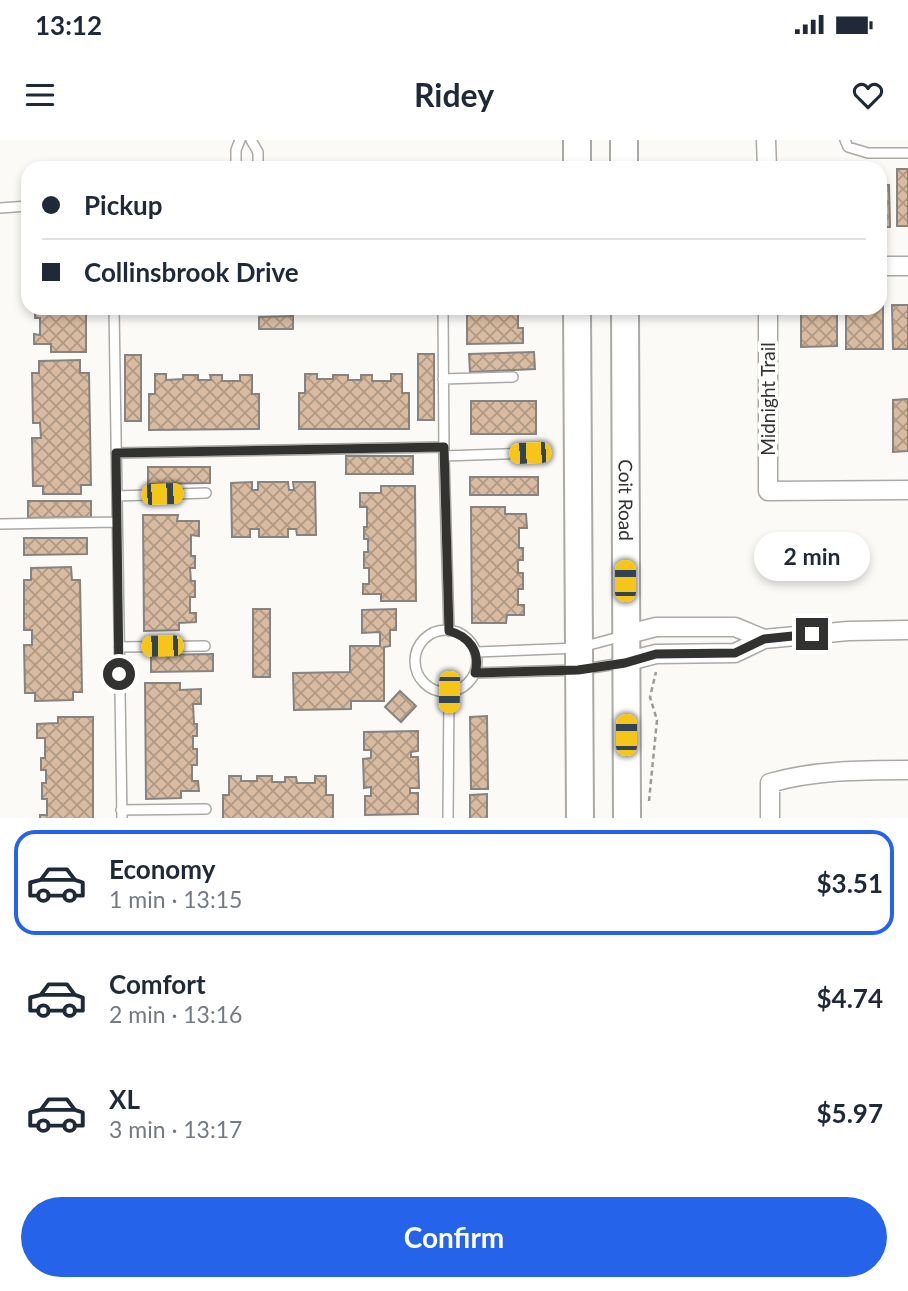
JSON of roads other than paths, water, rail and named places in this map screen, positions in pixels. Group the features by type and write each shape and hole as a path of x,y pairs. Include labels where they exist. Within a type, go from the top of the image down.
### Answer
{"main road":[{"path":"577,140 577,161"},
{"path":"624,140 624,161"},
{"path":"577,315 580,818"},
{"name":"Coit Road","path":"625,315 625,663 638,812"}],"street":[{"path":"766,140 767,161"},
{"path":"887,266 908,266"},
{"name":"Midnight Trail","path":"768,315 768,491 908,490"},
{"path":"625,635 656,627 735,626 764,639"},
{"path":"625,663 656,654 735,653 764,639 848,631 908,630"},
{"path":"770,818 770,783 823,772 908,770"}],"lane":[{"path":"236,161 240,140"},
{"path":"251,140 258,152 258,161"},
{"path":"845,140 848,147 868,153 908,153"},
{"path":"0,208 21,206"},
{"path":"114,315 121,814 206,809"},
{"path":"443,315 449,631"},
{"path":"443,379 513,377"},
{"path":"116,453 530,453"},
{"path":"117,496 206,493"},
{"path":"0,524 117,522"},
{"path":"440,631 466,637 475,652 475,673 463,687 449,692 431,688 418,675 415,666 418,648 431,634 440,631"},
{"path":"475,673 578,659 625,635"},
{"path":"119,647 205,646"},
{"path":"475,652 625,663"},
{"path":"448,818 449,692"}]}
